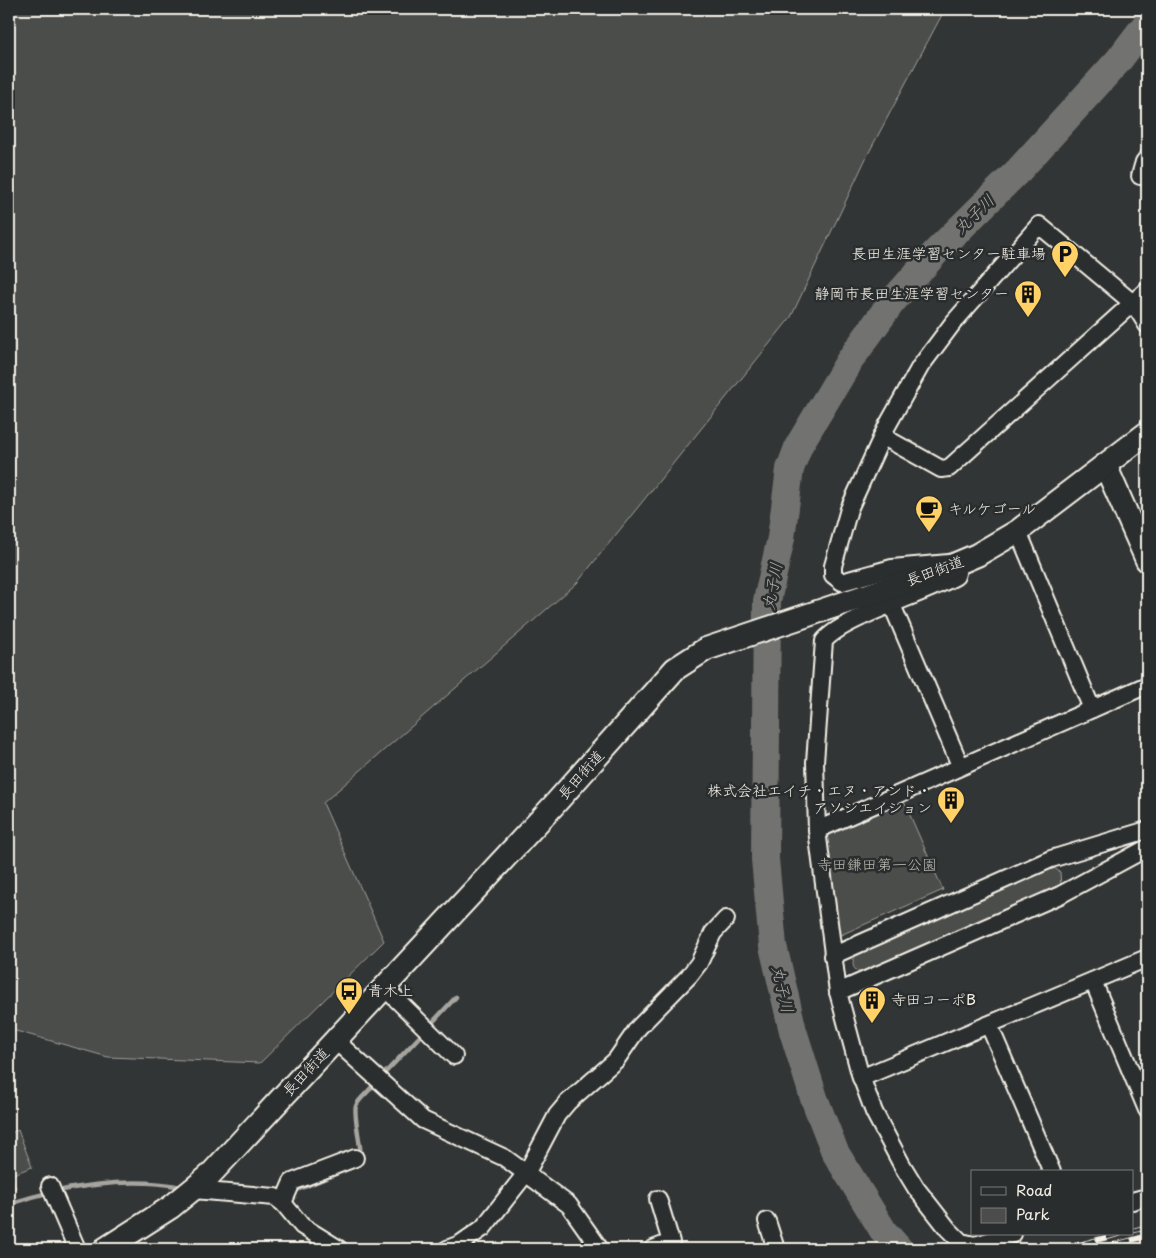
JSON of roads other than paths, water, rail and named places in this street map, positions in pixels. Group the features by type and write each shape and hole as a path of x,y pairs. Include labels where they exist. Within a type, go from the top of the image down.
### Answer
{"main road":[{"name":"長田街道","path":"105,1249 171,1207 209,1176 553,806 675,669 706,649 960,562 1018,531 1106,467 1147,433"},
{"path":"1106,467 1147,560"}],"street":[{"path":"1140,176 1147,158"},
{"path":"1008,1236 976,1247 961,1242 948,1229 916,1188 874,1112 861,1078 838,992 817,830 815,762 824,641 840,627 956,576 960,562 892,568 842,582 833,575 849,509 882,436 920,367 948,330 1039,225 1134,304 1147,325"},
{"path":"882,436 941,469 949,468 1134,304 1147,290"},
{"path":"1018,531 1092,709"},
{"path":"892,605 960,765"},
{"path":"817,830 960,765 1147,685"},
{"path":"832,956 1051,859 1147,830"},
{"path":"838,992 1060,895 1147,848"},
{"path":"447,1249 460,1244 483,1228 527,1172 562,1108 616,1060 638,1028 689,976 699,963 713,933 726,919"},
{"path":"861,1078 1147,958"},
{"path":"1093,981 1147,1110"},
{"path":"385,988 454,1056"},
{"path":"989,1025 1051,1170"},
{"path":"336,1040 422,1120 505,1158 527,1172 569,1205 600,1249"},
{"path":"283,1203 292,1182 355,1158"},
{"path":"194,1190 274,1197 283,1203 302,1226 339,1249"},
{"path":"53,1192 77,1249"},
{"path":"1134,1201 1147,1197"},
{"path":"654,1249 671,1242 658,1199"},
{"path":"767,1220 776,1249"}],"waterway":[{"name":"丸子川","path":"899,1249 884,1232 835,1152 814,1098 793,1031 773,946 765,859 767,601 781,538 790,469 799,445 850,360 891,303 936,252 1019,170 1118,61 1147,23"},
{"path":"430,1025 456,997"},
{"path":"383,1075 422,1034"},
{"path":"361,1157 355,1109 359,1101 371,1088"},
{"path":"297,1190 355,1166"},
{"path":"9,1204 72,1188 94,1185 139,1183 181,1187"}],"railway":[{"path":"1134,1230 1147,1227"},
{"path":"1064,1249 1112,1236"},
{"path":"1099,1249 1147,1236"}],"place":[{"name":"長田生涯学習センター駐車場","path":"1065,278"},
{"name":"静岡市長田生涯学習センター","path":"1028,318"},
{"name":"キルケゴール","path":"929,533"},
{"name":"株式会社エイチ・エヌ・アンド・ アソシエイション","path":"951,824"},
{"name":"青木上","path":"349,1015"},
{"name":"寺田コーポB","path":"872,1024"}],"park label":[{"name":"寺田鎌田第一公園","path":"877,865"}]}
